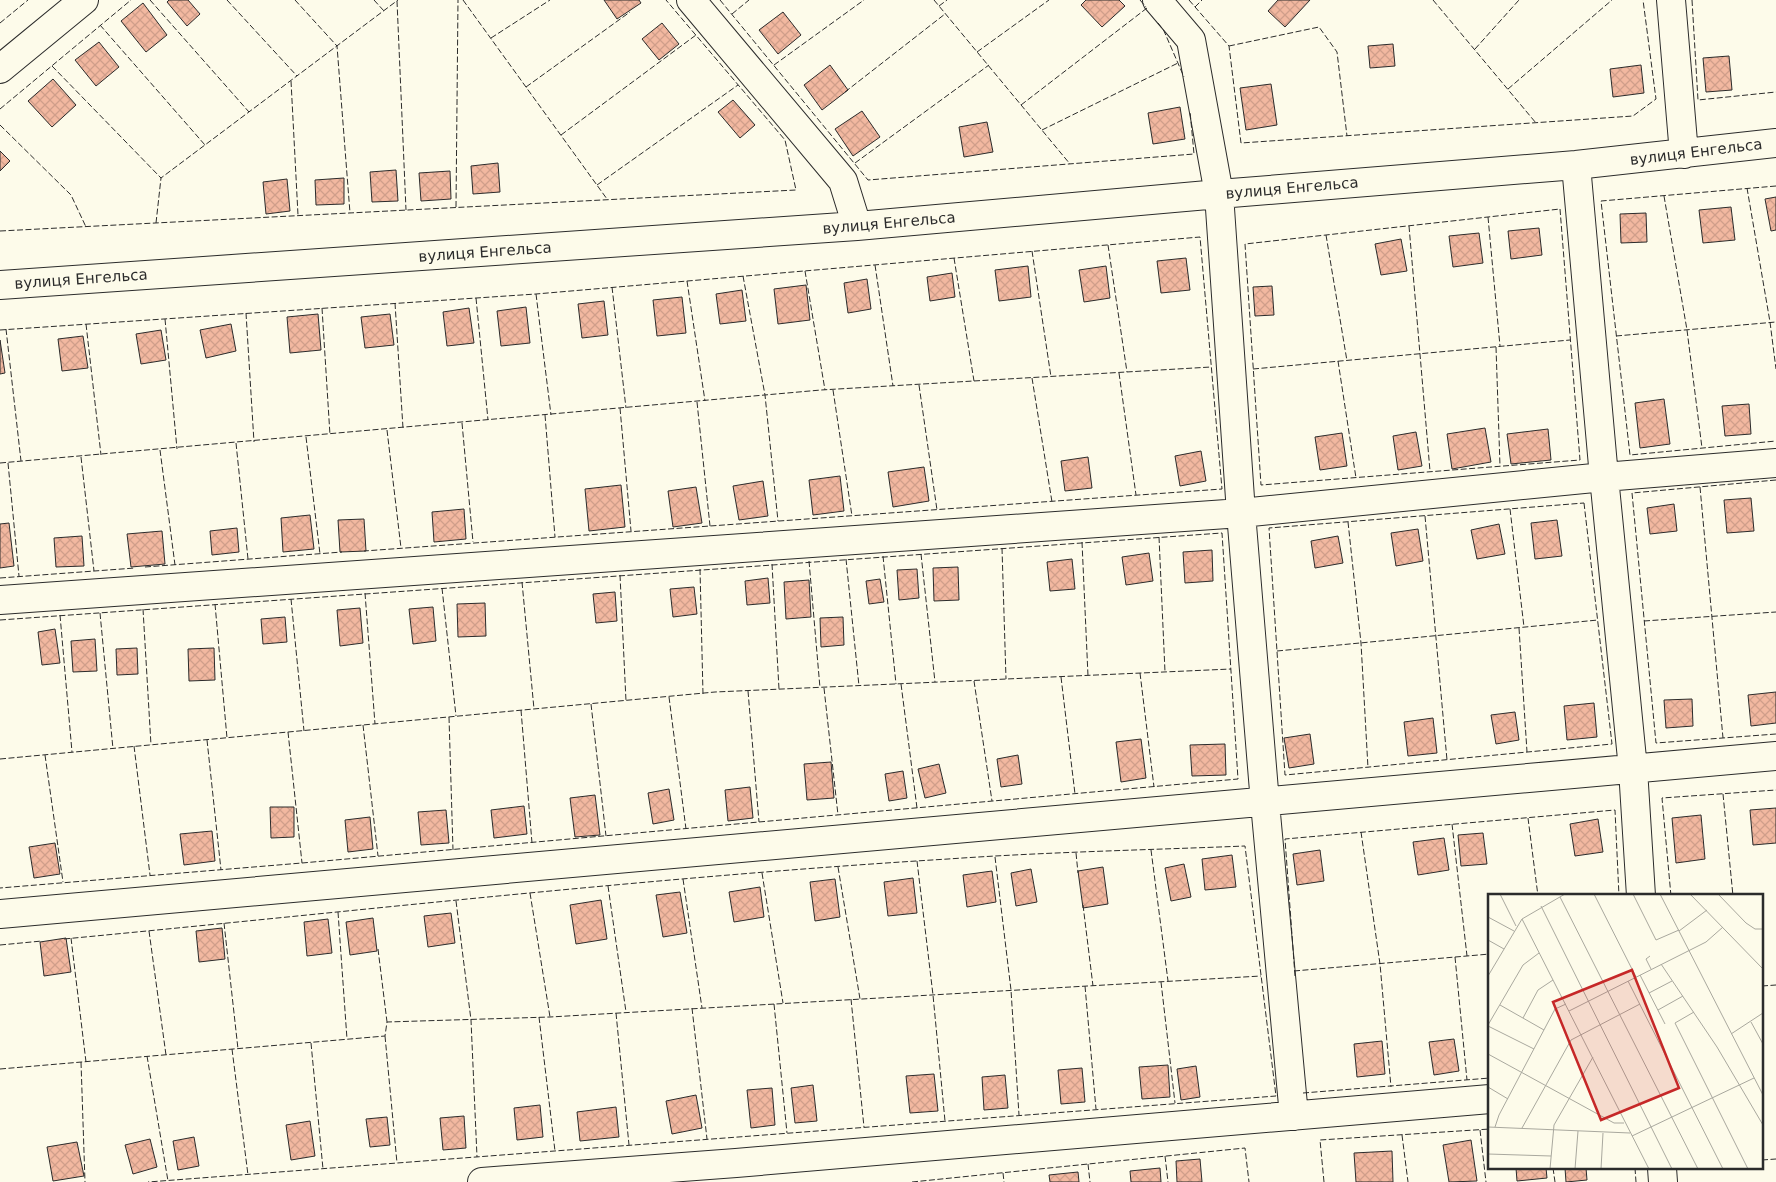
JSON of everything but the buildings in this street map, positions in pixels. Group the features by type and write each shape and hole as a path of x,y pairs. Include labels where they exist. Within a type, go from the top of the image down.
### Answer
{"street":[{"path":"0,69 84,0"},
{"path":"691,0 843,181 857,226"},
{"path":"1157,0 1191,40 1219,194 1241,513 1294,1116"},
{"path":"1671,0 1684,154"},
{"name":"вулиця Енгельса","path":"0,285 857,226 1576,165 1776,143"},
{"path":"1576,165 1632,769 1641,894"},
{"path":"0,600 1241,513 1776,463"},
{"path":"0,914 1265,803 1776,756"},
{"path":"482,1182 746,1162 1488,1099"}],"fence":[{"path":"0,23 28,0"},
{"path":"0,109 131,0"},
{"path":"150,0 249,112"},
{"path":"227,0 297,76"},
{"path":"295,0 337,46 350,213"},
{"path":"374,0 384,11"},
{"path":"156,223 161,178 398,0"},
{"path":"456,207 458,0"},
{"path":"463,0 607,199"},
{"path":"491,38 550,0"},
{"path":"0,231 796,190 785,140 666,0"},
{"path":"720,0 868,180 1194,154 1190,111"},
{"path":"732,14 749,0"},
{"path":"774,65 864,0"},
{"path":"934,0 1070,164"},
{"path":"939,6 947,0"},
{"path":"977,52 1049,0"},
{"path":"1140,0 1146,7"},
{"path":"1189,0 1229,46 1241,143 1633,116 1656,99 1643,0"},
{"path":"1195,7 1202,0"},
{"path":"1433,0 1536,123"},
{"path":"1475,49 1519,0"},
{"path":"1508,89 1612,0"},
{"path":"1692,0 1698,100 1776,92"},
{"path":"397,1 406,210"},
{"path":"1021,105 1147,8"},
{"path":"526,87 630,12"},
{"path":"845,92 945,14"},
{"path":"1158,23 1164,31 1184,77"},
{"path":"100,25 205,145"},
{"path":"1229,46 1319,27 1337,52 1347,136"},
{"path":"561,135 696,35"},
{"path":"1042,130 1178,63"},
{"path":"855,163 989,65"},
{"path":"52,66 161,178"},
{"path":"291,81 298,215"},
{"path":"597,185 738,85"},
{"path":"0,125 71,195 86,227"},
{"path":"1776,186 1601,201 1630,455 1776,441"},
{"path":"1747,188 1770,322 1776,369"},
{"path":"1664,196 1687,330 1702,448"},
{"path":"1560,209 1580,460 1261,485 1245,244 1560,209"},
{"path":"1488,217 1500,346"},
{"path":"1409,226 1430,471"},
{"path":"1326,235 1347,361"},
{"path":"0,330 536,294 1200,237 1222,489 364,551"},
{"path":"1108,245 1127,372"},
{"path":"1032,251 1051,377"},
{"path":"954,258 974,381"},
{"path":"875,265 893,386"},
{"path":"805,271 825,390"},
{"path":"743,276 765,395 778,521"},
{"path":"687,281 705,401"},
{"path":"612,287 626,408"},
{"path":"536,294 551,415"},
{"path":"476,298 488,420"},
{"path":"395,303 403,428"},
{"path":"322,308 330,435"},
{"path":"246,313 254,442"},
{"path":"165,319 177,449"},
{"path":"1616,336 1776,322"},
{"path":"86,324 101,455"},
{"path":"6,329 21,461"},
{"path":"1253,369 1570,340"},
{"path":"1496,347 1500,466"},
{"path":"1338,361 1356,478"},
{"path":"0,463 821,390 1211,367"},
{"path":"1119,373 1136,495"},
{"path":"1032,378 1052,502"},
{"path":"919,385 937,510"},
{"path":"833,390 852,516"},
{"path":"697,402 710,526"},
{"path":"620,408 631,531"},
{"path":"545,415 555,537"},
{"path":"462,423 473,542"},
{"path":"387,430 401,548"},
{"path":"306,437 320,554"},
{"path":"236,443 248,559"},
{"path":"160,450 175,565"},
{"path":"81,457 94,571"},
{"path":"8,463 19,576"},
{"path":"1776,480 1632,493 1656,743 1776,734"},
{"path":"1700,487 1723,738"},
{"path":"1584,503 1612,744 1285,775 1269,528 1584,503"},
{"path":"1510,509 1524,627"},
{"path":"1425,516 1447,760"},
{"path":"1348,522 1361,643 1368,768"},
{"path":"0,620 1222,533 1238,779 302,863 0,888"},
{"path":"1159,537 1165,672"},
{"path":"1082,542 1088,676"},
{"path":"1002,548 1006,679"},
{"path":"145,567 342,552"},
{"path":"921,554 935,682"},
{"path":"883,556 896,684"},
{"path":"846,559 859,686"},
{"path":"809,561 820,688"},
{"path":"772,564 779,689"},
{"path":"0,578 135,568"},
{"path":"700,569 703,694"},
{"path":"620,575 626,701"},
{"path":"522,582 534,709"},
{"path":"442,588 456,716"},
{"path":"365,593 375,724"},
{"path":"291,599 304,731"},
{"path":"215,604 227,738"},
{"path":"143,609 151,745"},
{"path":"1644,621 1776,612"},
{"path":"100,613 113,749"},
{"path":"60,615 72,752"},
{"path":"1277,651 1598,620"},
{"path":"1519,628 1527,752"},
{"path":"0,759 715,692 1231,669"},
{"path":"1140,673 1154,787"},
{"path":"1061,677 1075,794"},
{"path":"974,681 992,801"},
{"path":"901,684 917,808"},
{"path":"824,688 838,815"},
{"path":"748,691 759,822"},
{"path":"669,697 686,829"},
{"path":"591,704 606,836"},
{"path":"521,710 532,843"},
{"path":"449,717 453,850"},
{"path":"363,725 378,856"},
{"path":"288,732 302,863"},
{"path":"207,740 221,870"},
{"path":"134,746 150,875"},
{"path":"45,755 63,882"},
{"path":"1671,894 1662,798 1776,790"},
{"path":"1723,794 1733,894"},
{"path":"1295,976 1285,839 1615,810 1619,894"},
{"path":"1528,818 1538,894"},
{"path":"1452,824 1467,956"},
{"path":"1361,832 1380,964 1391,1087"},
{"path":"64,939 506,895 837,866 1059,853 1245,846 1276,1096 148,1182"},
{"path":"1151,850 1168,981"},
{"path":"1076,853 1078,873"},
{"path":"995,857 1011,990 1019,1115"},
{"path":"917,861 933,995 945,1121"},
{"path":"838,867 860,999"},
{"path":"762,873 783,1003"},
{"path":"683,879 702,1008"},
{"path":"608,886 626,1012"},
{"path":"530,893 550,1017"},
{"path":"456,901 471,1020 477,1157"},
{"path":"1083,905 1093,986"},
{"path":"338,912 347,1039"},
{"path":"224,923 238,1049"},
{"path":"149,931 166,1055"},
{"path":"71,938 86,1062"},
{"path":"0,945 42,941"},
{"path":"378,949 387,1022"},
{"path":"1294,971 1488,954"},
{"path":"1455,957 1467,1080"},
{"path":"0,1069 385,1036 387,1022 550,1017 1261,976"},
{"path":"1161,982 1175,1103"},
{"path":"1764,986 1776,985"},
{"path":"1085,986 1096,1109"},
{"path":"851,999 864,1127"},
{"path":"774,1004 787,1133"},
{"path":"692,1008 707,1139"},
{"path":"616,1013 629,1145"},
{"path":"539,1017 555,1151"},
{"path":"385,1036 397,1163"},
{"path":"311,1043 323,1169"},
{"path":"232,1049 248,1175"},
{"path":"147,1056 168,1181"},
{"path":"81,1062 85,1182"},
{"path":"1303,1093 1488,1078"},
{"path":"1324,1182 1320,1140 1488,1129"},
{"path":"1480,1130 1486,1182"},
{"path":"1402,1135 1408,1182"},
{"path":"912,1182 1245,1148 1249,1182"},
{"path":"1165,1156 1168,1182"},
{"path":"1764,1160 1776,1159"},
{"path":"1088,1164 1090,1182"},
{"path":"1553,1170 1555,1182"},
{"path":"1635,1170 1636,1182"},
{"path":"1003,1173 1004,1182"}]}
